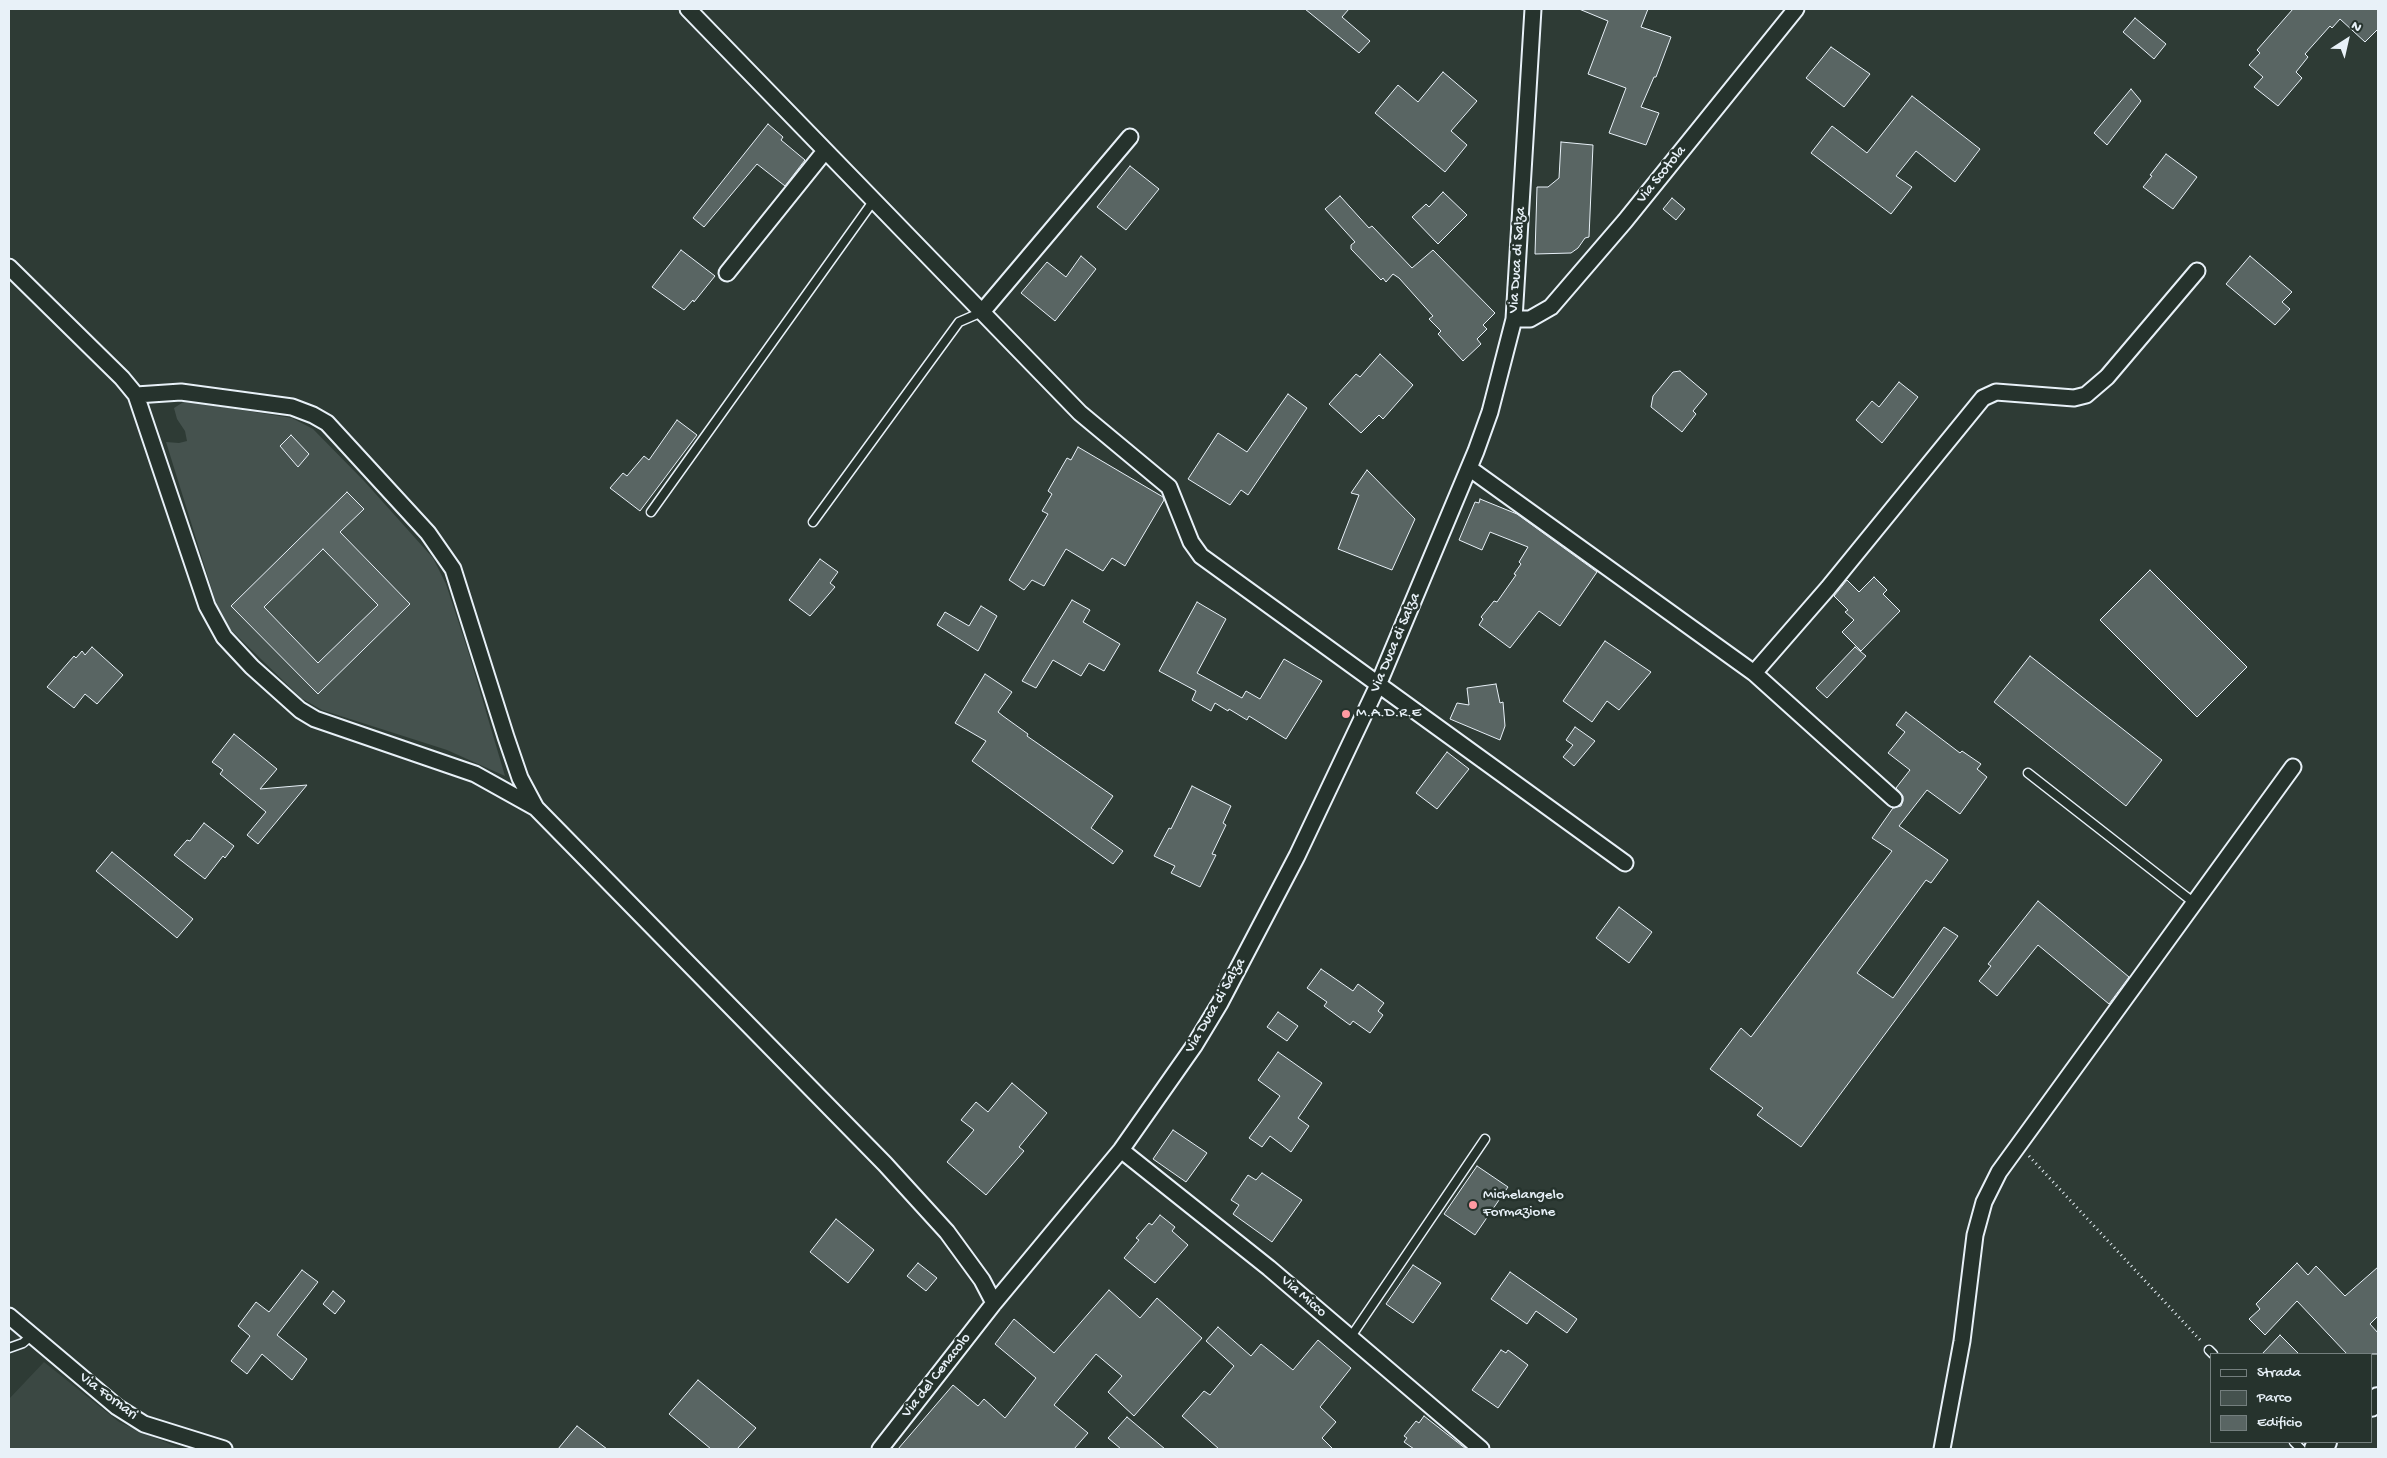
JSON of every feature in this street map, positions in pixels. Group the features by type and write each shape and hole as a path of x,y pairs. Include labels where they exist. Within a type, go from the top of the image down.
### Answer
{"street":[{"path":"688,9 1080,413 1169,486 1190,542 1200,556 1625,863"},
{"name":"Via Duca di Salza","path":"994,1303 1121,1150 1194,1046 1220,1003 1297,856 1378,686 1469,468 1490,412 1514,319 1533,9"},
{"name":"Via Scotola","path":"1514,319 1530,319 1551,307 1625,221 1796,9"},
{"path":"982,312 1130,137"},
{"path":"727,272 825,151"},
{"path":"9,268 122,378 136,395 207,606 224,637 252,667 300,710 315,719 475,774 536,808"},
{"path":"1754,673 1828,588 1983,398 1996,392 2074,398 2086,395 2107,377 2197,272"},
{"path":"136,395 181,392 292,407 327,423 428,533 453,569 520,778 536,808 904,1184 947,1232 982,1280 994,1303"},
{"path":"1469,468 1754,673 1894,799"},
{"path":"1942,1449 1962,1341 1975,1235 1984,1202 1999,1172 2121,1006 2193,902 2292,767"},
{"name":"Via Micco","path":"1121,1150 1268,1268 1481,1449"},
{"name":"Via del Cenacolo","path":"880,1449 994,1303"},
{"name":"Via Fornari","path":"9,1316 117,1407 144,1424 224,1449"}],"lane":[{"path":"651,512 874,200"},
{"path":"813,522 959,322 982,312"},
{"path":"2028,774 2193,902"},
{"path":"1350,1338 1485,1139"},
{"path":"9,1348 23,1343 32,1335"}],"path":[{"path":"2018,1145 2211,1352"}],"shaded area":[{"path":"44,1362 119,1422 181,1449 9,1449 9,1399"}],"green space":[{"path":"185,401 292,418 313,429 365,482 433,558 446,584 505,776 447,750 322,710 301,698 230,629 217,606 166,442 179,443 187,441 185,431 177,419 174,408"}],"building":[{"path":"1305,9 1349,9 1342,17 1370,41 1359,53"},
{"path":"1579,9 1648,9 1641,27 1671,37 1656,77 1654,77 1641,107 1659,113 1646,145 1609,133 1626,88 1588,74 1608,21"},
{"path":"2293,9 2378,9 2378,29 2365,42 2340,19 2332,28 2330,26 2305,54 2308,57 2296,72 2302,78 2278,106 2254,87 2263,77 2249,65 2260,53 2257,50"},
{"path":"2135,18 2166,44 2154,59 2123,32"},
{"path":"1831,47 1870,74 1844,107 1806,78"},
{"path":"1443,72 1477,101 1451,131 1467,145 1445,172 1375,113 1398,85 1418,102"},
{"path":"2131,89 2141,101 2107,145 2094,133"},
{"path":"1912,96 1980,149 1955,182 1916,151 1896,176 1912,187 1891,214 1811,153 1832,126 1867,153"},
{"path":"768,124 783,137 781,140 805,160 785,186 757,164 704,227 693,218"},
{"path":"1561,142 1593,145 1589,237 1585,238 1578,248 1571,253 1535,254 1537,187 1548,187 1559,178"},
{"path":"2166,154 2197,177 2173,209 2143,187"},
{"path":"1130,166 1159,189 1126,230 1097,207"},
{"path":"1443,192 1467,215 1438,244 1412,217 1426,204 1429,207"},
{"path":"1340,196 1369,228 1372,226 1412,268 1433,250 1495,313 1483,325 1487,329 1477,339 1481,344 1463,361 1438,334 1441,331 1429,319 1433,316 1399,278 1393,274 1386,282 1383,278 1381,280 1351,249 1351,245 1355,242 1325,209"},
{"path":"1672,198 1685,209 1676,220 1663,209"},
{"path":"681,250 715,276 694,302 693,300 684,310 652,287"},
{"path":"1081,256 1096,269 1055,321 1021,293 1047,262 1066,277"},
{"path":"2250,256 2292,292 2282,302 2290,309 2275,325 2226,284"},
{"path":"1380,354 1413,385 1383,419 1379,415 1361,433 1329,404 1356,374 1360,377"},
{"path":"1680,371 1707,394 1693,411 1696,414 1682,432 1651,407 1653,396 1673,372"},
{"path":"1899,382 1918,397 1882,443 1856,420 1872,401 1879,407"},
{"path":"1288,394 1307,408 1248,495 1241,490 1230,505 1188,479 1218,433 1247,452"},
{"path":"677,420 697,435 640,511 610,488 623,473 627,476 644,456 649,460"},
{"path":"291,435 309,454 298,467 280,446"},
{"path":"1078,447 1163,497 1164,500 1125,566 1112,558 1103,571 1066,549 1044,586 1032,580 1024,590 1009,580 1048,514 1042,511 1052,494 1048,491 1067,458 1071,460"},
{"path":"1367,470 1415,519 1392,570 1338,549 1359,495 1351,493"},
{"path":"347,492 364,509 340,532 410,604 318,694 231,606","holes":["323,549 378,605 318,663 264,607"]},
{"path":"1480,499 1517,514 1597,572 1560,626 1539,611 1510,648 1479,625 1483,619 1481,617 1494,601 1497,602 1516,575 1514,574 1521,564 1519,562 1528,547 1490,532 1482,550 1459,540 1475,502 1479,503"},
{"path":"820,559 838,572 830,583 835,587 810,616 789,600"},
{"path":"2150,570 2247,667 2197,717 2100,620"},
{"path":"1874,577 1887,590 1883,594 1900,611 1861,651 1842,632 1854,620 1845,612 1848,610 1834,596 1847,580 1859,592"},
{"path":"1072,600 1090,610 1083,622 1120,644 1104,671 1089,663 1081,676 1053,660 1036,688 1022,681"},
{"path":"1197,602 1226,619 1197,673 1242,698 1246,691 1260,699 1284,659 1322,681 1286,739 1249,716 1247,720 1215,703 1211,711 1192,700 1196,691 1159,671"},
{"path":"981,606 997,616 978,651 937,625 945,612 969,626"},
{"path":"1605,641 1651,672 1619,710 1607,701 1592,722 1563,701"},
{"path":"92,647 123,675 97,704 85,694 74,708 47,687 74,656 76,658 82,651 85,655"},
{"path":"1855,647 1866,656 1827,698 1816,688"},
{"path":"2030,656 2162,760 2126,806 1994,702"},
{"path":"985,674 1012,692 998,712 1028,734 1027,736 1113,796 1091,828 1123,851 1113,864 972,761 986,741 955,723"},
{"path":"1496,684 1500,703 1503,702 1505,726 1500,740 1450,719 1457,703 1469,705 1467,688"},
{"path":"1906,712 1960,753 1962,751 1981,764 1977,769 1987,777 1960,814 1927,790 1899,826 1948,860 1931,883 1926,880 1857,973 1893,998 1944,927 1958,936 1801,1147 1757,1115 1763,1108 1710,1069 1741,1028 1751,1037 1892,851 1872,838 1893,808 1901,806 1903,801 1903,796 1896,788 1910,770 1888,753 1905,732 1896,725"},
{"path":"1575,727 1595,741 1574,766 1563,757 1573,745 1566,740"},
{"path":"234,734 277,769 260,789 307,785 258,844 247,835 266,812 220,774 223,770 212,762"},
{"path":"1447,752 1469,769 1437,809 1416,793"},
{"path":"1192,786 1231,806 1223,823 1226,825 1212,854 1216,855 1200,887 1171,873 1175,866 1154,856 1169,828 1171,829"},
{"path":"204,823 234,846 225,858 223,856 205,879 174,855 187,840 190,841"},
{"path":"112,852 193,919 177,938 96,871"},
{"path":"2038,901 2129,977 2109,1004 2038,945 1997,996 1979,981 1991,966 1988,964"},
{"path":"1619,907 1652,932 1629,963 1596,938"},
{"path":"1321,969 1353,991 1358,984 1384,1003 1378,1011 1383,1015 1370,1033 1353,1021 1350,1025 1324,1006 1327,1002 1307,988"},
{"path":"1278,1012 1298,1026 1287,1041 1267,1027"},
{"path":"1278,1052 1322,1083 1298,1118 1309,1126 1291,1152 1270,1136 1262,1147 1249,1138 1280,1096 1258,1080"},
{"path":"1012,1083 1047,1113 1019,1147 1024,1151 986,1195 947,1162 974,1130 961,1120 976,1102 988,1112"},
{"path":"1173,1130 1207,1153 1186,1182 1153,1159"},
{"name":"Michelangelo Formazione","path":"1477,1166 1508,1187 1475,1235 1444,1214"},
{"path":"1262,1173 1302,1200 1272,1242 1233,1214 1239,1205 1231,1200 1248,1175 1256,1180"},
{"path":"1160,1215 1175,1227 1172,1231 1188,1245 1155,1283 1124,1258 1139,1240 1136,1238 1149,1223 1152,1225"},
{"path":"836,1219 874,1250 848,1283 810,1252"},
{"path":"918,1263 937,1278 926,1291 907,1276"},
{"path":"2297,1263 2308,1275 2316,1266 2345,1296 2378,1267 2378,1316 2370,1324 2378,1333 2378,1354 2346,1353 2297,1301 2265,1335 2249,1319 2260,1309 2256,1304"},
{"path":"1413,1265 1441,1283 1413,1323 1386,1304"},
{"path":"302,1270 318,1282 277,1335 307,1359 292,1380 262,1354 247,1374 231,1361 250,1336 238,1326 256,1302 269,1312"},
{"path":"1510,1272 1577,1319 1567,1333 1536,1311 1527,1324 1491,1299"},
{"path":"1109,1290 1140,1318 1157,1298 1202,1338 1134,1416 1108,1392 1122,1376 1096,1354 1054,1405 1088,1433 1074,1449 898,1449 953,1385 978,1406 984,1399 1005,1418 1036,1378 995,1344 1014,1319 1054,1353"},
{"path":"333,1291 345,1301 335,1314 323,1304"},
{"path":"1218,1327 1251,1356 1261,1344 1293,1370 1318,1340 1351,1368 1320,1407 1336,1422 1322,1438 1333,1449 1219,1449 1182,1416 1204,1391 1210,1395 1234,1366 1206,1341"},
{"path":"2280,1335 2298,1353 2263,1353"},
{"path":"1501,1350 1506,1353 1508,1350 1528,1365 1498,1408 1472,1390"},
{"path":"698,1380 756,1428 737,1449 711,1449 669,1414"},
{"path":"1424,1416 1466,1449 1414,1449 1404,1442 1407,1438 1404,1436 1416,1421 1419,1423"},
{"path":"1127,1417 1165,1449 1121,1449 1108,1438"},
{"path":"577,1426 607,1449 558,1449"}],"place":[{"name":"M.A.D.R.E","path":"1346,714"},
{"name":"Michelangelo Formazione","path":"1473,1205"}]}
